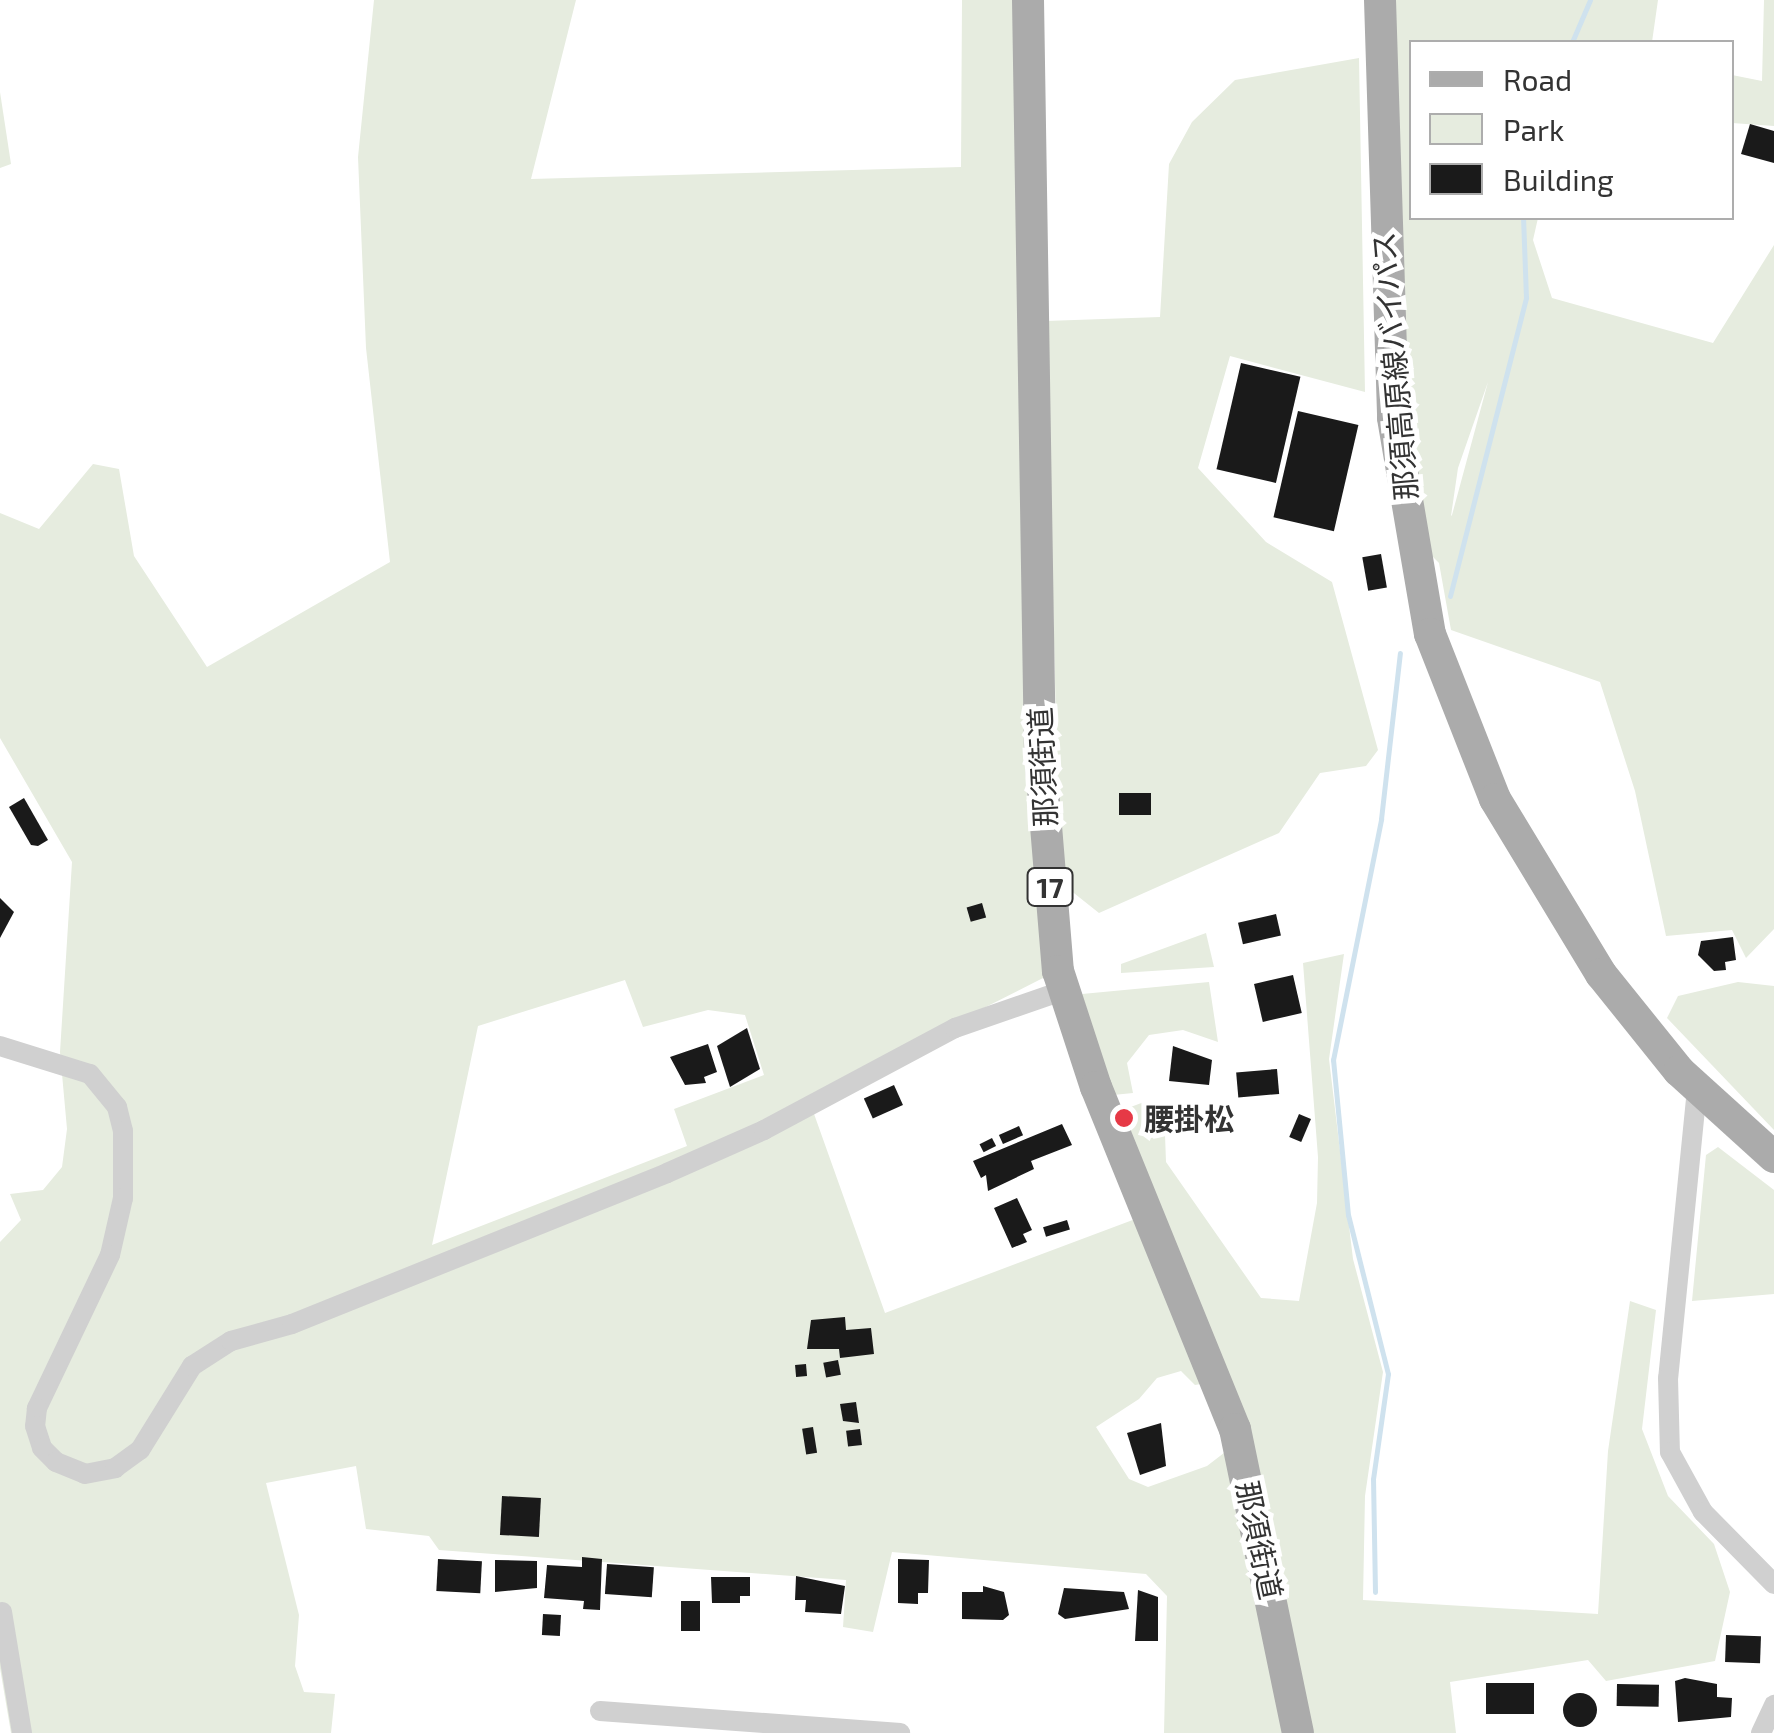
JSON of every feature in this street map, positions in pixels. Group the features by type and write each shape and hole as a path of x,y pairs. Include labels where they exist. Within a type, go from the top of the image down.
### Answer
{"main road":[{"name":"那須街道","path":"1028,0 1040,753 1062,991 1235,1429 1298,1733"},
{"name":"那須高原線バイパス","path":"1380,0 1392,418 1430,634 1495,799 1611,989 1698,1089 1774,1157"}],"street":[{"path":"0,1046 90,1074 118,1107 123,1131 123,1198 110,1254 38,1408 35,1426 42,1448 56,1462 85,1474 115,1468 140,1450 192,1366 231,1342 292,1324 667,1173 764,1130 955,1028 1062,991"},
{"path":"1698,1089 1668,1378 1670,1452 1703,1512 1774,1584"},
{"path":"2,1612 22,1733"},
{"path":"1761,1733 1774,1705"},
{"path":"600,1711 900,1733"}],"green space":[{"path":"374,0 576,0 531,179 961,167 962,0 1015,0 1043,978 808,1097 885,1313 1138,1218 1207,1383 1195,1385 1181,1371 1157,1378 1139,1399 1096,1427 1129,1479 1148,1487 1207,1466 1233,1446 1120,1111 1144,1102 1164,1107 1166,1162 1261,1298 1299,1301 1317,1203 1318,1157 1303,963 1344,954 1329,1059 1353,1259 1383,1372 1365,1496 1363,1600 1598,1614 1608,1451 1630,1301 1656,1310 1642,1429 1668,1496 1714,1544 1730,1592 1715,1661 1606,1681 1588,1660 1450,1682 1456,1733 1164,1733 1167,1596 1146,1574 892,1552 873,1632 843,1627 846,1580 439,1550 429,1536 366,1529 356,1466 266,1483 299,1615 295,1666 304,1692 335,1694 331,1733 11,1733 0,1668 0,1242 21,1220 10,1194 43,1190 62,1167 67,1129 60,1052 72,862 0,738 0,513 39,529 93,464 119,469 134,556 207,667 390,562 366,348 358,157","holes":["625,980 643,1027 708,1010 745,1015 764,1075 674,1109 687,1146 432,1245 478,1026"]},
{"path":"1392,0 1658,0 1652,40 1409,40 1409,220 1538,220 1533,240 1552,298 1713,343 1774,245 1774,929 1746,958 1732,930 1666,936 1635,791 1600,682 1451,630 1439,563 1422,546 1407,462","holes":["1488,382 1451,516 1458,468"]},
{"path":"1764,0 1774,0 1774,126 1734,123 1734,75 1762,81"},
{"path":"1359,58 1365,392 1230,356 1198,468 1266,542 1332,582 1378,750 1366,766 1320,773 1279,833 1099,913 1060,882 1046,321 1160,317 1169,164 1192,122 1235,80"},
{"path":"0,92 11,164 0,168"},
{"path":"1206,933 1214,967 1121,973 1121,964"},
{"path":"1209,982 1218,1042 1183,1030 1149,1035 1127,1063 1133,1093 1113,1095 1082,994"},
{"path":"1738,982 1774,986 1774,1130 1667,1018 1678,996"},
{"path":"1718,1147 1774,1190 1774,1294 1692,1301 1706,1155"}],"building":[{"path":"1750,124 1774,131 1774,163 1741,154"},
{"path":"1241,363 1300,377 1276,483 1216,469"},
{"path":"1298,411 1358,425 1334,531 1273,517"},
{"path":"1381,554 1387,587 1368,591 1362,557"},
{"path":"1119,793 1151,793 1151,815 1119,815"},
{"path":"24,798 48,840 38,846 31,845 9,807"},
{"path":"0,898 14,912 0,938"},
{"path":"982,903 986,917 971,922 967,907"},
{"path":"1276,914 1281,935 1243,944 1238,923"},
{"path":"1733,937 1736,960 1725,962 1726,970 1714,971 1698,955 1701,941"},
{"path":"1293,975 1302,1013 1263,1022 1254,984"},
{"path":"747,1028 760,1069 730,1087 717,1046"},
{"path":"708,1044 717,1072 704,1077 706,1083 685,1085 670,1057"},
{"path":"1173,1046 1212,1060 1209,1085 1169,1081"},
{"path":"1277,1069 1279,1094 1238,1097 1236,1073"},
{"path":"894,1085 903,1105 873,1119 864,1098"},
{"path":"1299,1114 1311,1119 1301,1142 1289,1137"},
{"path":"1062,1124 1072,1145 1031,1161 1034,1169 988,1191 986,1175 981,1178 973,1161"},
{"path":"1019,1126 1023,1135 1003,1144 999,1135"},
{"path":"992,1138 996,1146 984,1152 980,1144"},
{"path":"1017,1198 1032,1230 1023,1234 1027,1242 1012,1248 994,1208"},
{"path":"1067,1220 1070,1230 1046,1237 1043,1227"},
{"path":"845,1317 846,1330 871,1328 874,1354 840,1358 839,1349 807,1349 811,1320"},
{"path":"838,1360 841,1375 826,1378 823,1363"},
{"path":"806,1364 807,1376 796,1377 795,1365"},
{"path":"856,1402 859,1423 843,1421 840,1404"},
{"path":"1161,1423 1166,1466 1140,1475 1127,1433"},
{"path":"813,1427 817,1453 806,1454 802,1429"},
{"path":"860,1429 862,1445 848,1447 846,1431"},
{"path":"502,1496 541,1498 539,1537 500,1535"},
{"path":"582,1557 602,1559 600,1610 583,1609 584,1601 544,1598 547,1565 582,1567"},
{"path":"438,1559 482,1561 480,1593 436,1591"},
{"path":"898,1559 929,1560 928,1593 918,1593 918,1604 898,1603"},
{"path":"495,1560 537,1561 537,1588 495,1592"},
{"path":"607,1564 654,1567 652,1597 605,1594"},
{"path":"796,1576 845,1586 841,1614 805,1612 806,1600 795,1600"},
{"path":"711,1577 750,1577 750,1596 740,1596 740,1603 712,1603"},
{"path":"983,1586 1004,1592 1009,1615 1003,1620 962,1619 962,1592 983,1592"},
{"path":"1064,1588 1124,1592 1129,1609 1065,1619 1058,1614"},
{"path":"1138,1590 1158,1597 1158,1641 1135,1641"},
{"path":"681,1601 700,1601 700,1631 681,1631"},
{"path":"543,1614 561,1615 560,1636 542,1635"},
{"path":"1726,1635 1761,1636 1760,1663 1725,1662"},
{"path":"1685,1678 1717,1684 1717,1697 1732,1698 1731,1717 1678,1722 1675,1681"},
{"path":"1486,1683 1534,1683 1534,1714 1486,1714"},
{"path":"1617,1684 1659,1685 1659,1707 1617,1706"},
{"path":"1580,1693 1592,1698 1597,1710 1592,1722 1580,1727 1568,1722 1563,1710 1568,1698"}],"waterway":[{"path":"1573,40 1590,0"},
{"path":"1450,596 1526,298 1523,220"},
{"path":"1375,1592 1373,1479 1388,1374 1348,1215 1333,1060 1381,819 1400,653"}],"place":[{"name":"腰掛松","path":"1124,1118"}]}
